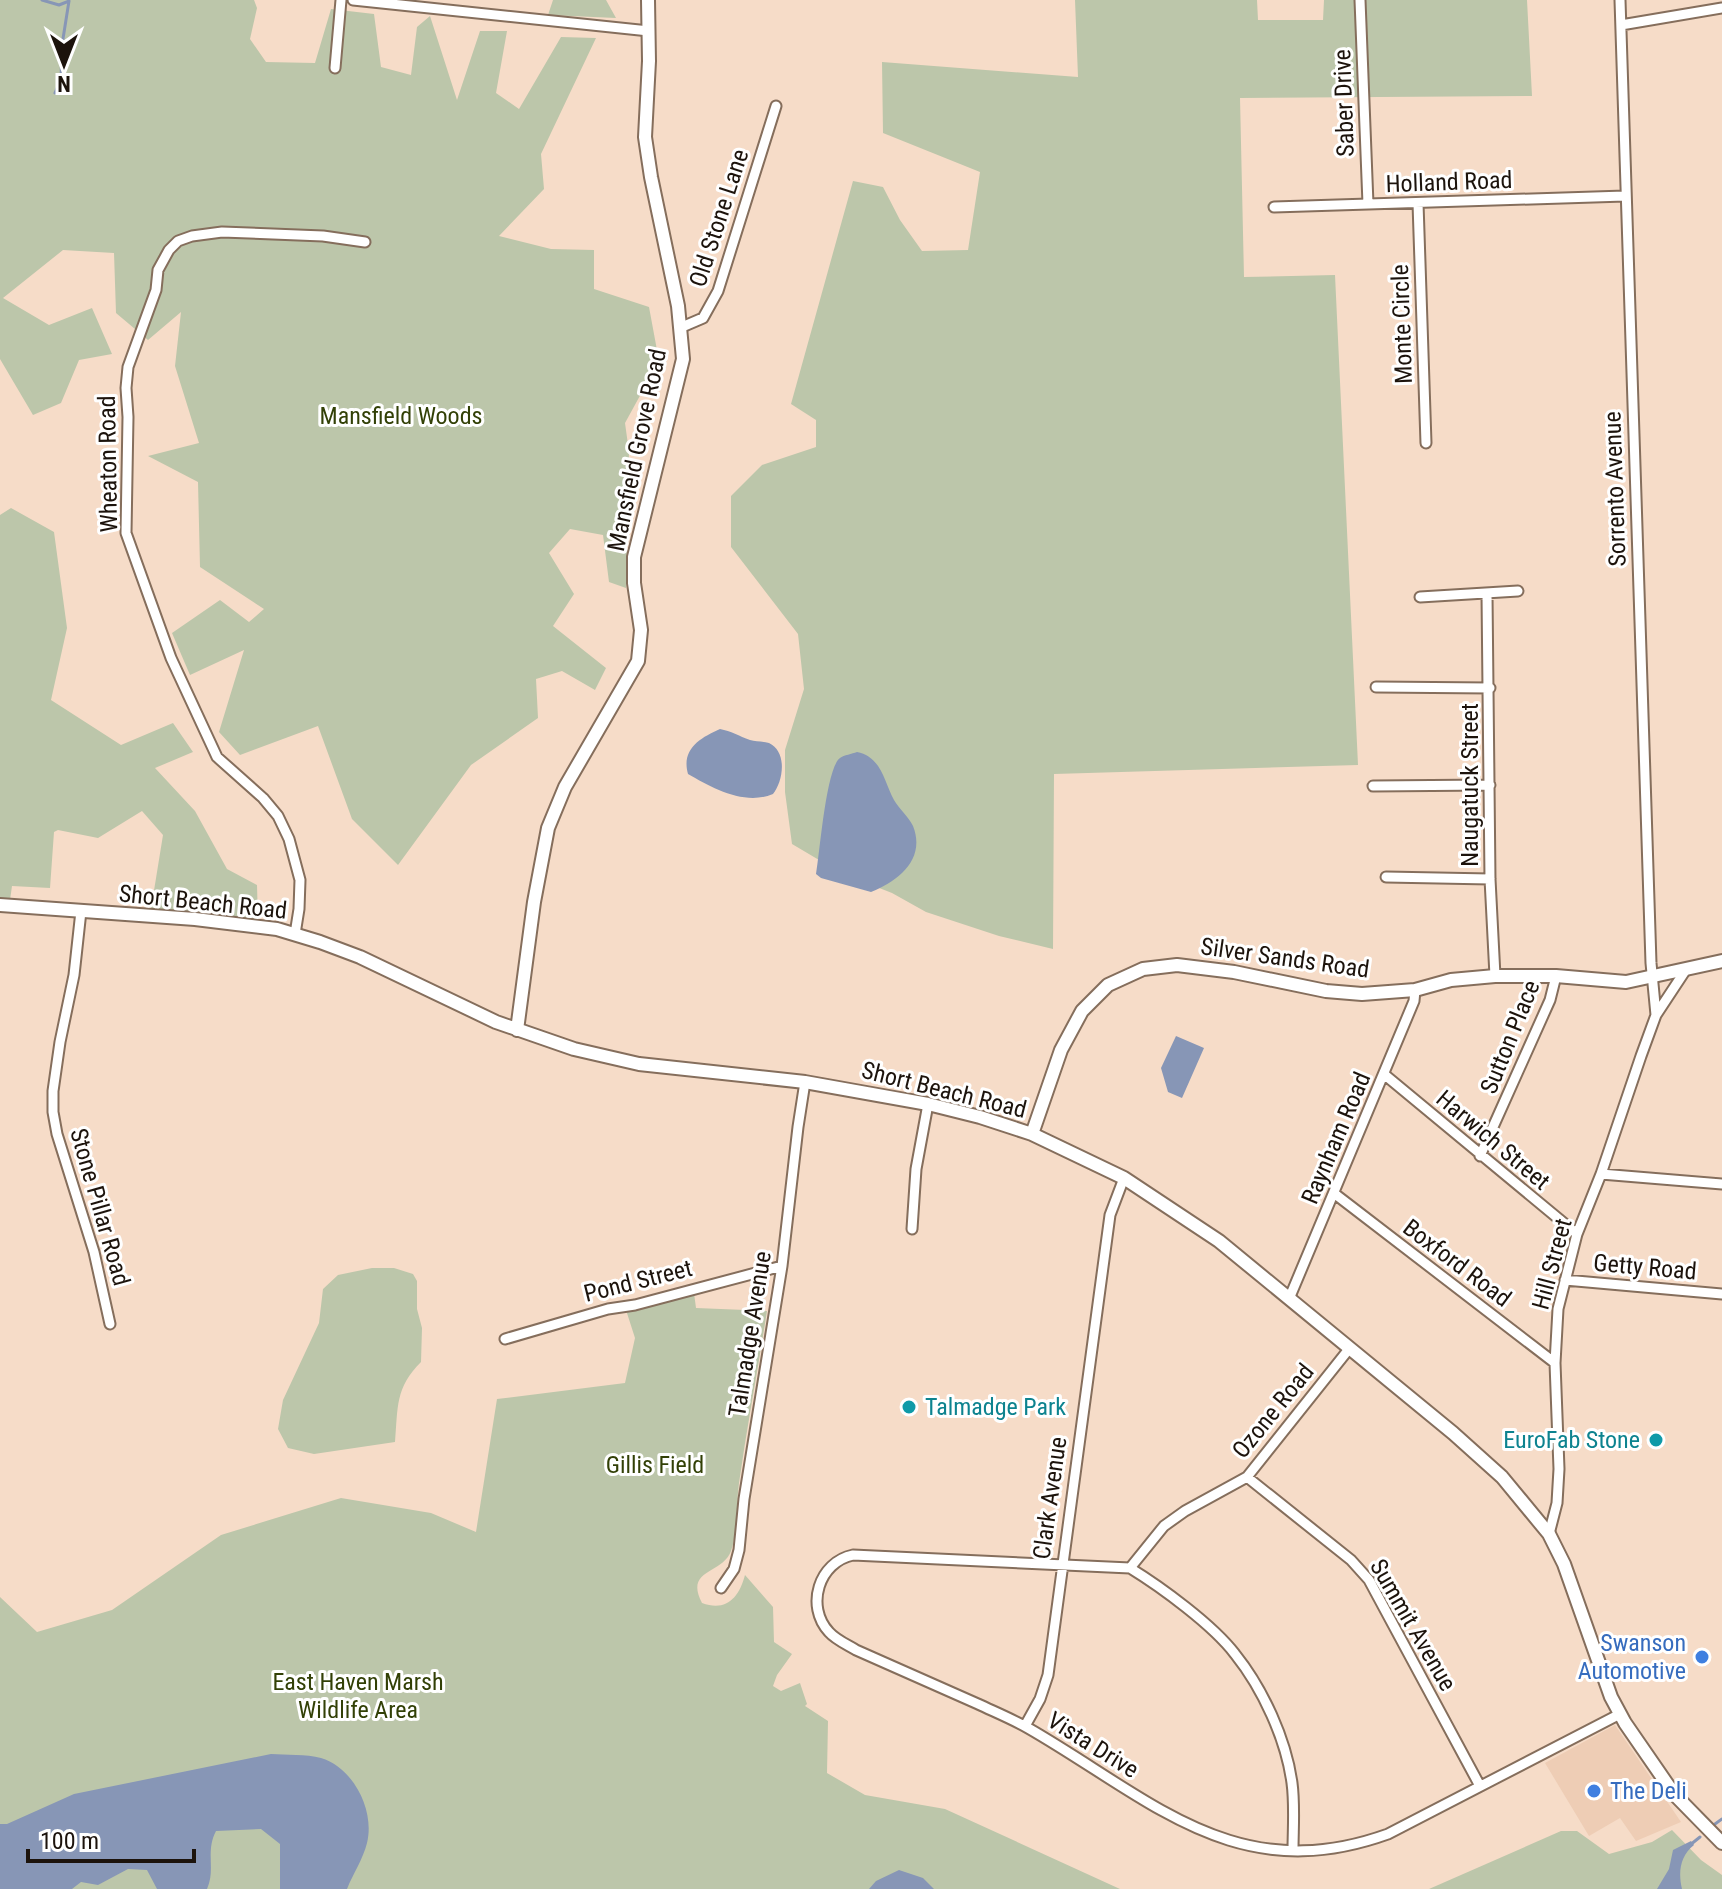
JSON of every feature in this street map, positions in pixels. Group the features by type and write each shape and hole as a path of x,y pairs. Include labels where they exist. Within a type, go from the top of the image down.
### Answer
{"main road":[{"name":"Mansfield Grove Road","path":"517,1030 534,902 548,828 565,787 638,661 641,630 634,583 634,557 683,359 682,327 648,161 645,115 648,0"},
{"name":"Short Beach Road","path":"0,905 232,923 295,934 360,957 517,1030 574,1049 639,1064 805,1082 971,1114 1032,1134 1124,1178 1219,1241 1453,1433 1502,1477 1549,1534 1564,1564 1605,1682 1620,1714 1674,1794 1722,1843"},
{"name":"Silver Sands Road","path":"1032,1134 1070,1030 1094,997 1128,974 1177,965 1261,976 1344,994 1415,990 1451,980 1495,976 1556,976 1616,982 1722,961"}],"street":[{"path":"335,68 341,0"},
{"path":"353,0 649,31"},
{"name":"Saber Drive","path":"1360,0 1368,204"},
{"name":"Sorrento Avenue","path":"1620,0 1653,976"},
{"path":"1621,25 1722,8"},
{"name":"Old Stone Lane","path":"682,327 703,318 718,291 776,106"},
{"name":"Holland Road","path":"1274,207 1625,196"},
{"name":"Monte Circle","path":"1418,203 1426,443"},
{"name":"Wheaton Road","path":"295,934 300,880 289,839 278,816 263,798 217,757 171,658 126,533 128,367 156,290 158,270 178,241 222,232 323,236 365,242"},
{"path":"1420,597 1518,591"},
{"name":"Naugatuck Street","path":"1487,594 1490,879 1495,976"},
{"path":"1376,687 1490,688"},
{"path":"1373,786 1490,785"},
{"path":"1386,877 1490,879"},
{"name":"Stone Pillar Road","path":"81,911 74,975 53,1091 53,1112 94,1252 110,1324"},
{"name":"Hill Street","path":"1549,1534 1557,1503 1559,1469 1555,1363 1558,1309 1565,1280 1577,1234 1656,1015 1687,967"},
{"name":"Sutton Place","path":"1480,1156 1550,1000 1556,976"},
{"name":"Hill Street","path":"1653,976 1656,1015"},
{"name":"Raynham Road","path":"1289,1299 1385,1075 1414,1001 1415,990"},
{"name":"Harwich Street","path":"1385,1075 1577,1234"},
{"name":"Talmadge Avenue","path":"721,1588 734,1569 739,1550 744,1499 782,1266 805,1082"},
{"path":"912,1229 916,1169 928,1104"},
{"path":"1601,1174 1722,1184"},
{"name":"Clark Avenue","path":"1025,1726 1040,1699 1048,1675 1110,1215 1124,1178"},
{"name":"Boxford Road","path":"1335,1194 1555,1363"},
{"name":"Pond Street","path":"505,1339 608,1309 635,1305 782,1266"},
{"name":"Getty Road","path":"1565,1280 1722,1294"},
{"name":"Ozone Road","path":"1130,1568 1164,1526 1247,1477 1349,1349"},
{"name":"Summit Avenue","path":"1247,1477 1351,1560 1369,1580 1480,1786"},
{"name":"Vista Drive","path":"1061,1564 853,1555 832,1563 820,1584 820,1615 832,1636 856,1650 1025,1726 1169,1816 1204,1834 1236,1844 1293,1851 1364,1843 1388,1834 1620,1714"},
{"path":"1061,1564 1130,1568 1159,1586 1235,1653 1261,1696 1283,1743 1292,1784 1293,1851"}],"shaded area":[{"path":"1615,1725 1681,1822 1636,1841 1620,1818 1589,1836 1545,1763"}],"green space":[{"name":"Mansfield Woods","path":"0,0 254,0 257,8 250,39 266,62 315,63 331,9 374,14 381,67 411,75 417,27 430,16 457,100 480,31 507,31 496,93 519,109 561,37 596,38 541,154 544,189 499,236 551,249 594,250 594,289 649,307 659,361 625,423 629,452 626,588 609,582 603,535 570,529 549,553 574,594 553,626 606,668 595,690 562,671 536,679 538,718 471,765 398,865 352,819 318,726 240,755 219,732 244,650 190,675 172,633 220,600 249,622 264,609 200,567 198,482 148,456 199,443 175,366 181,312 148,340 116,313 114,253 63,250 3,298 49,325 92,308 112,354 79,360 61,403 33,415 0,359"},
{"path":"553,0 606,0 616,18 548,15"},
{"path":"1075,0 1257,0 1258,20 1323,20 1324,0 1527,0 1532,96 1240,98 1244,277 1335,275 1358,765 1054,774 1053,949 999,936 926,912 892,893 841,873 792,844 785,792 785,750 804,689 798,634 731,547 731,496 762,465 816,447 816,420 791,404 853,181 883,187 900,220 922,251 968,250 980,172 883,133 882,62 1078,77"},
{"path":"11,508 54,532 67,628 51,700 121,745 173,723 193,752 155,768 195,811 227,869 257,885 258,921 151,909 163,835 142,811 98,838 58,830 54,832 50,888 12,886 10,900 0,899 0,515"},
{"path":"372,1268 394,1268 413,1274 417,1281 417,1309 422,1328 421,1362 402,1390 395,1442 314,1454 288,1448 278,1429 283,1400 319,1323 323,1289 338,1275"},
{"path":"694,1293 696,1308 767,1311 739,1483 733,1543 727,1558 701,1578 698,1592 702,1603 718,1606 730,1601 745,1575 773,1607 774,1642 792,1654 773,1686 781,1691 800,1683 805,1706 828,1721 827,1773 865,1795 945,1809 1120,1889 0,1889 0,1597 37,1632 112,1610 221,1535 341,1498 431,1513 476,1532 497,1399 625,1383 635,1338 626,1310"},
{"path":"1672,1830 1701,1860 1722,1875 1722,1889 1429,1889 1561,1831 1577,1831 1609,1854 1652,1842"}],"water":[{"path":"720,729 775,747 782,767 773,794 740,797 718,790 688,774 690,751 699,741"},
{"path":"857,752 877,765 894,800 913,826 916,838 916,849 907,867 891,882 871,892 816,874 824,812 835,765 840,758"},
{"path":"1176,1036 1204,1048 1182,1098 1168,1092 1161,1068"},
{"path":"271,1754 303,1755 333,1763 359,1792 365,1805 369,1831 365,1849 347,1889 280,1889 280,1844 261,1829 216,1831 211,1846 211,1874 207,1889 157,1889 147,1870 128,1869 98,1885 81,1882 72,1889 0,1889 0,1824 7,1824 74,1794"},
{"path":"1691,1841 1694,1845 1681,1865 1682,1889 1657,1889 1669,1869 1673,1850"},
{"path":"899,1870 923,1878 934,1889 869,1889 876,1881"}],"waterway":[{"path":"42,0 59,5 69,1"},
{"path":"55,93 61,80 62,45 69,1"},
{"path":"1715,1824 1722,1819"},
{"path":"1690,1845 1700,1837"}],"place":[{"name":"Talmadge Park","path":"909,1407"},
{"name":"EuroFab Stone","path":"1656,1440"},
{"name":"Swanson Automotive","path":"1702,1657"},
{"name":"The Deli","path":"1594,1791"}],"park label":[{"name":"Gillis Field","path":"655,1465"},
{"name":"East Haven Marsh Wildlife Area","path":"358,1696"}]}
